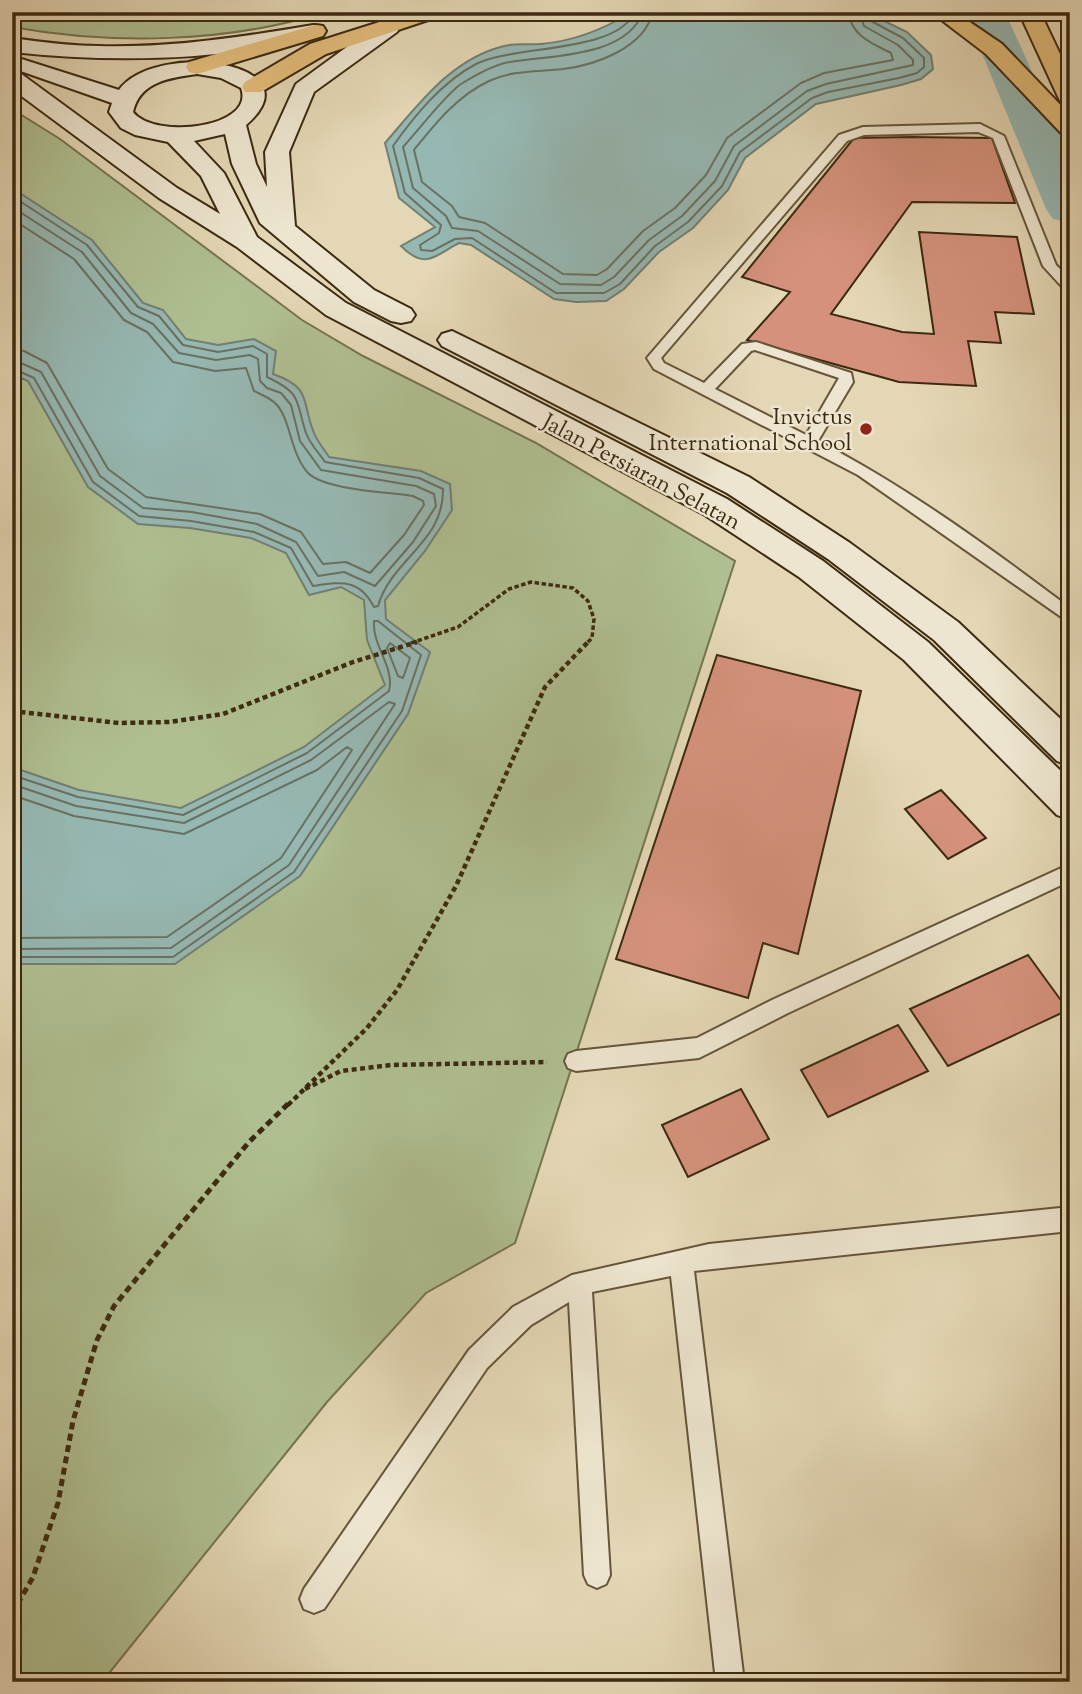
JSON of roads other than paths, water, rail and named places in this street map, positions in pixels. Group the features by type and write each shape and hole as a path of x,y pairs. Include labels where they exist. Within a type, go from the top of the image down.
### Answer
{"highway":[{"path":"197,67 321,29 433,12"},
{"path":"941,12 994,49 1070,129"},
{"path":"1029,12 1070,99"},
{"path":"253,87 318,49 380,19"}],"street":[{"path":"282,230 278,152 304,89 380,19"},
{"path":"12,47 98,53 180,50 262,40 321,29"},
{"path":"12,47 74,60 166,71 197,67 222,69 241,76 253,87 255,99 248,111 234,122 205,132 175,135 148,132 130,124 121,112 122,99 138,83 166,71"},
{"path":"12,61 68,78 122,99"},
{"path":"12,78 168,193 246,242"},
{"name":"Jalan Persiaran Selatan","path":"234,122 244,164 269,218 363,296 738,485 828,543 946,631 1070,751"},
{"name":"Jalan Persiaran Selatan","path":"175,135 212,173 246,242 336,310 716,508 811,569 916,651 1070,804"}],"lane":[{"path":"1070,288 1050,266 998,136 992,131 980,128 863,131 843,138 658,350 654,358 659,366 863,471 1020,579 1070,617"},
{"path":"706,389 747,347 756,346 846,376 846,382 809,443"},
{"path":"576,1061 699,1048 780,1006 1070,872"},
{"path":"314,1599 478,1359 522,1316 580,1283 681,1261 1070,1219"},
{"path":"681,1261 730,1682"},
{"path":"580,1283 597,1576"}],"water":[{"path":"631,12 866,12 907,32 931,55 933,69 921,79 901,85 816,104 745,158 728,190 693,228 659,252 624,289 606,301 576,302 554,299 471,245 459,243 437,256 424,259 417,258 401,246 435,227 399,198 385,143 437,85 468,61 485,52 508,45 553,43 577,37"},
{"path":"12,188 92,240 143,303 163,310 186,339 218,345 254,339 276,351 273,374 286,379 300,391 315,436 329,457 421,471 450,484 452,510 425,551 385,600 386,619 430,652 408,714 300,876 175,964 12,964 12,767 79,790 181,808 304,747 385,685 367,640 364,600 341,587 309,595 286,553 251,538 190,528 138,524 88,487 28,381 12,374"}],"waterway":[{"path":"985,12 1070,209"}],"place":[{"name":"Invictus International School","path":"866,429"}]}
